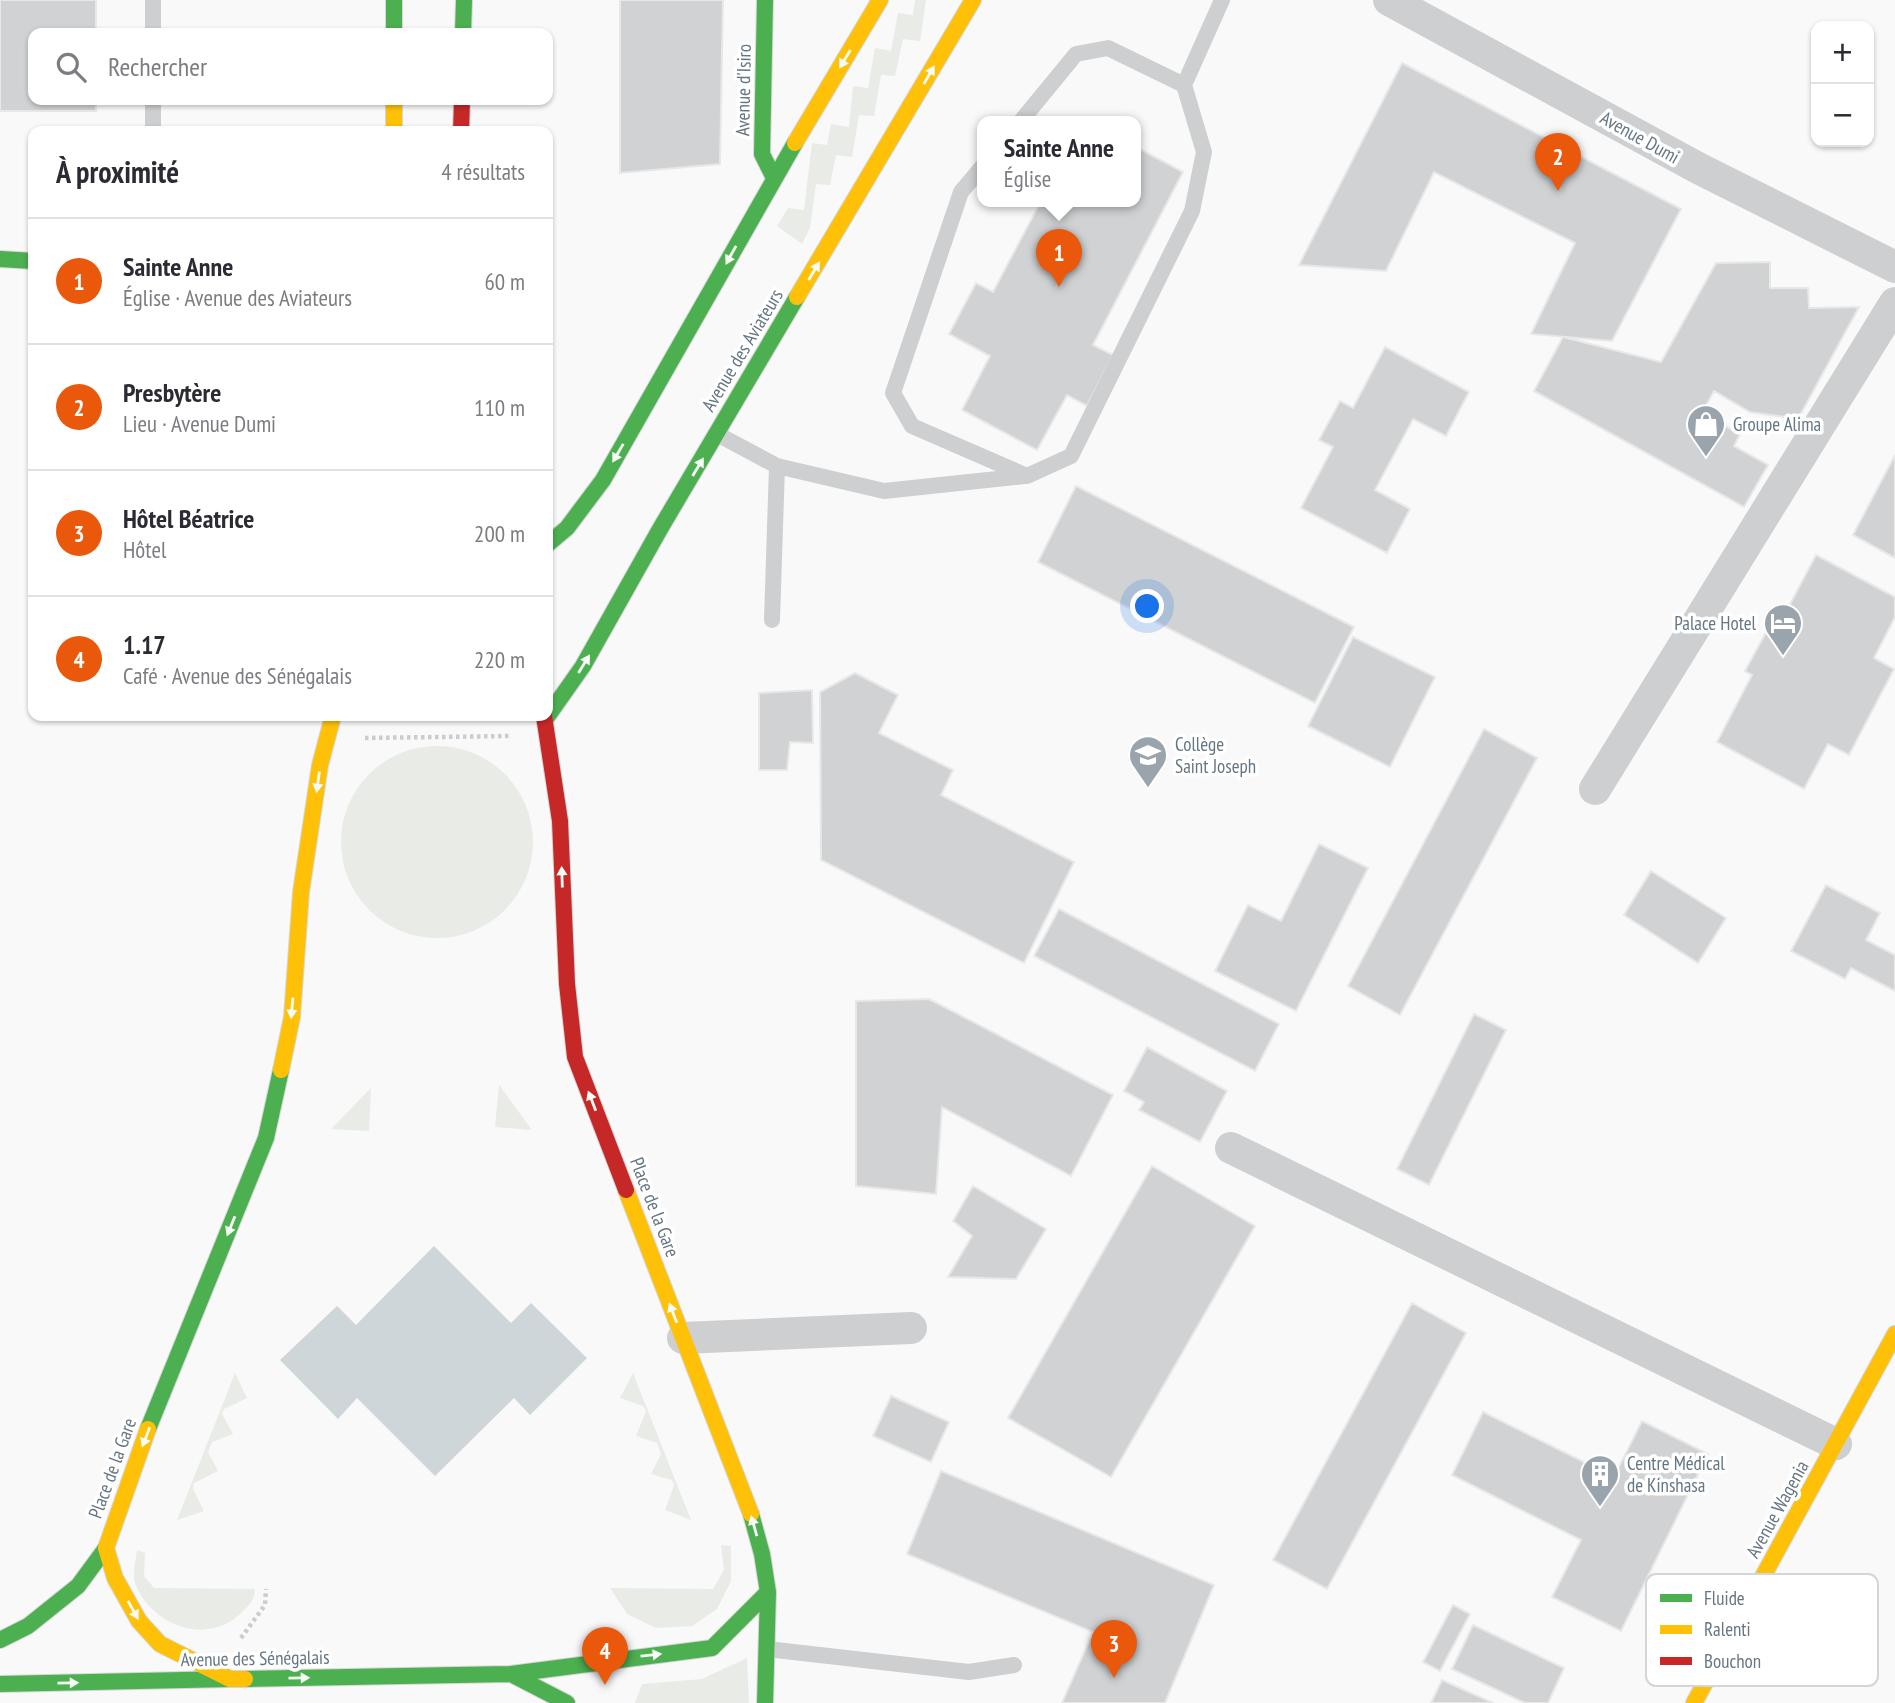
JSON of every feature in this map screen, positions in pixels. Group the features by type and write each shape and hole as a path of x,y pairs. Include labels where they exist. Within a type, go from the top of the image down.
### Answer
{"main road":[{"path":"394,0 394,28"},
{"path":"463,28 464,0"},
{"name":"Avenue d'Isiro","path":"765,0 762,154 774,178"},
{"path":"553,540 567,528 603,480 774,178 880,0"},
{"name":"Avenue des Aviateurs","path":"553,706 583,666 973,0"},
{"path":"394,105 394,126"},
{"path":"461,126 462,105"},
{"path":"0,259 28,261"},
{"name":"Place de la Gare","path":"0,1640 28,1626 78,1587 106,1548 145,1439 266,1138 292,1017 301,892 320,765 332,721"},
{"name":"Place de la Gare","path":"544,721 560,821 567,984 575,1057 750,1509 762,1554 768,1592 765,1703"},
{"name":"Avenue Wagenia","path":"1765,1574 1895,1334"},
{"name":"Place de la Gare","path":"106,1548 115,1577 139,1621 160,1644 230,1679"},
{"name":"Avenue des Sénégalais","path":"0,1684 511,1674 712,1648 768,1592"},
{"name":"Avenue des Sénégalais","path":"511,1674 567,1703"},
{"name":"Avenue Wagenia","path":"1694,1703 1703,1686"}],"street":[{"name":"Avenue Dumi","path":"1389,0 1698,168 1895,267"},
{"path":"1595,789 1895,303"},
{"path":"1231,1148 1836,1444"},
{"path":"682,1338 911,1328"}],"lane":[{"path":"153,0 153,28"},
{"path":"717,435 777,466 884,491 1027,476 1071,456 1192,211 1204,152 1184,85 1222,0"},
{"path":"1025,116 1076,54 1108,48 1184,85"},
{"path":"153,105 153,126"},
{"path":"977,173 961,192 893,393 912,426 1027,476"},
{"path":"772,620 777,466"},
{"path":"765,1648 969,1672 1014,1665"}],"path":[{"path":"361,738 519,736"},
{"path":"241,1638 265,1605 266,1589"}],"shaded area":[{"path":"915,0 926,0 920,41 903,39 895,76 881,75 874,116 859,115 852,157 836,155 830,185 816,184 810,228 802,244 777,226 788,208 804,210 812,143 827,145 831,124 849,127 853,86 868,88 875,48 891,51 898,13 913,15"},
{"path":"437,746 474,753 505,774 526,805 533,842 526,879 505,910 474,931 437,938 400,931 369,910 348,879 341,842 348,805 369,774 400,753"},
{"path":"499,1085 532,1130 495,1127"},
{"path":"371,1088 369,1131 331,1129"},
{"path":"434,1246 511,1323 531,1303 587,1358 530,1415 514,1398 435,1476 357,1398 338,1419 280,1360 337,1306 356,1325"},
{"path":"235,1373 247,1398 224,1409 222,1414 233,1434 212,1442 208,1452 218,1471 194,1483 193,1489 204,1511 177,1520"},
{"path":"633,1373 691,1520 665,1510 674,1485 672,1480 651,1474 661,1454 657,1443 636,1436 646,1411 643,1406 620,1398"},
{"path":"721,1545 731,1546 731,1581 717,1609 692,1626 656,1628 627,1614 610,1588 713,1589 724,1570"},
{"path":"137,1550 145,1553 144,1576 154,1588 255,1589 253,1599 228,1623 197,1630 182,1627 154,1611 143,1598 134,1579"},
{"path":"747,1658 749,1703 635,1703 642,1684 702,1679"}],"building":[{"path":"0,0 96,0 96,28 28,28 28,105 96,105 96,111 0,111"},
{"path":"620,0 723,0 720,164 620,173"},
{"path":"1402,63 1681,209 1612,341 1531,334 1575,243 1434,172 1386,271 1299,265"},
{"path":"1141,150 1183,172 1093,345 1113,355 1087,406 1067,395 1037,450 962,410 990,356 949,334 976,283 993,292 1038,207 1141,207"},
{"path":"1770,262 1770,288 1808,288 1809,308 1859,307 1798,419 1750,412 1714,391 1702,413 1740,434 1734,446 1768,465 1744,507 1534,391 1563,337 1661,362 1716,263"},
{"path":"1385,347 1469,392 1446,436 1413,419 1375,490 1410,509 1387,553 1301,508 1333,447 1319,440 1340,401 1353,408"},
{"path":"1895,455 1895,558 1853,535"},
{"path":"1076,486 1354,627 1315,703 1038,562"},
{"path":"1816,555 1895,597 1895,617 1874,658 1894,669 1849,755 1828,744 1804,789 1717,742 1752,675 1745,671 1770,625 1777,629"},
{"path":"1353,637 1435,677 1390,767 1308,726"},
{"path":"855,673 898,695 879,733 953,770 941,795 1074,862 1024,963 821,860 820,692"},
{"path":"812,690 813,743 790,742 787,770 759,770 759,693"},
{"path":"1484,729 1537,758 1400,1015 1348,986"},
{"path":"1319,844 1368,868 1296,1011 1215,971 1248,905 1281,921"},
{"path":"1651,871 1726,918 1698,963 1624,915"},
{"path":"1826,885 1880,913 1866,940 1895,955 1895,991 1851,968 1845,979 1791,951"},
{"path":"1059,909 1279,1024 1255,1071 1034,956"},
{"path":"929,999 1113,1095 1071,1176 942,1107 936,1194 856,1186 856,1001"},
{"path":"1474,1014 1506,1030 1429,1185 1397,1169"},
{"path":"1147,1047 1227,1091 1200,1142 1139,1110 1144,1102 1124,1091"},
{"path":"1152,1166 1255,1226 1111,1477 1008,1418"},
{"path":"973,1186 1046,1229 1016,1279 948,1277 972,1236 953,1221"},
{"path":"1412,1303 1466,1333 1327,1589 1273,1560"},
{"path":"891,1396 949,1422 931,1462 873,1436"},
{"name":"Centre Médical de Kinshasa","path":"1483,1412 1614,1477 1642,1421 1708,1454 1649,1574 1646,1574 1646,1580 1621,1631 1552,1597 1581,1540 1452,1475"},
{"path":"941,1471 1214,1585 1165,1703 1062,1703 1093,1632 907,1554"},
{"path":"1453,1605 1470,1614 1440,1671 1423,1662"},
{"path":"1473,1625 1564,1668 1548,1703 1525,1703 1452,1669"},
{"path":"1442,1680 1493,1703 1431,1703"}],"traffic: fast":[{"path":"394,0 394,28"},
{"path":"463,28 464,0"},
{"path":"765,0 762,154 774,178"},
{"path":"553,540 567,528 603,480 795,143"},
{"path":"0,259 28,261"},
{"path":"553,709 583,666 660,529 797,297"},
{"path":"148,1429 266,1138 281,1070"},
{"path":"751,1514 762,1554 768,1592 765,1703"},
{"path":"0,1640 28,1626 78,1586 106,1548"},
{"path":"245,1679 511,1674 712,1648 768,1592"},
{"path":"511,1674 567,1703"},
{"path":"0,1684 230,1679"}],"traffic: slow":[{"path":"795,143 880,0"},
{"path":"797,297 973,0"},
{"path":"394,105 394,126"},
{"path":"281,1070 292,1017 301,892 320,765 332,721"},
{"path":"626,1190 751,1514"},
{"path":"1764,1574 1895,1334"},
{"path":"148,1429 106,1548 115,1578 139,1621 160,1644 230,1679 245,1679"},
{"path":"1694,1703 1703,1686"}],"traffic: jam":[{"path":"461,126 462,105"},
{"path":"545,721 560,821 567,984 575,1057 626,1190"}],"place":[{"name":"Presbytère","path":"1558,191"},
{"name":"Sainte Anne","path":"1059,287"},
{"name":"Groupe Alima","path":"1706,458"},
{"name":"Palace Hotel","path":"1783,657"},
{"name":"Collège Saint Joseph","path":"1148,789"},
{"name":"Centre Médical de Kinshasa","path":"1600,1508"},
{"name":"Hôtel Béatrice","path":"1114,1678"},
{"name":"1.17","path":"605,1685"}]}
